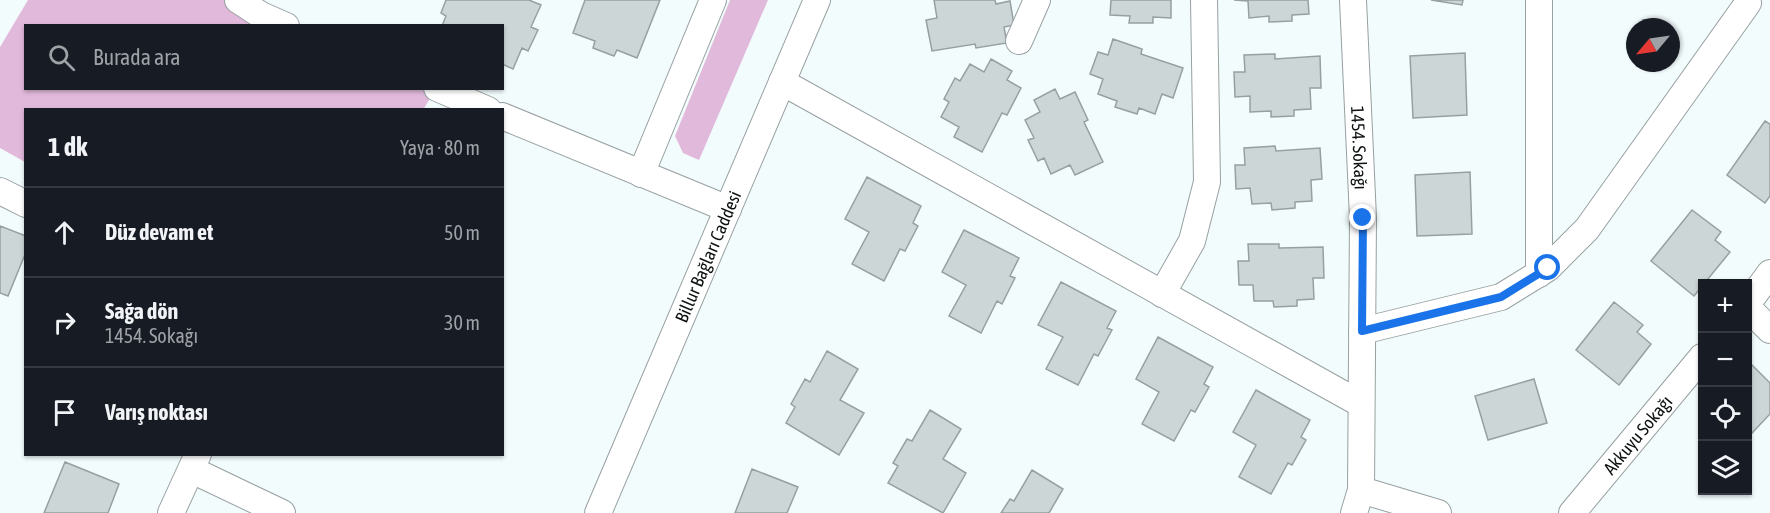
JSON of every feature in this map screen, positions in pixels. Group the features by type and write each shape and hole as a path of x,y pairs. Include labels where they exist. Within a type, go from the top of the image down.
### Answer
{"street":[{"path":"238,0 265,8 284,24"},
{"path":"641,174 713,0"},
{"name":"Billur Bağları Caddesi","path":"598,513 817,0"},
{"path":"1018,41 1036,0"},
{"path":"1162,294 1192,241 1207,182 1204,0"},
{"name":"1454. Sokağı","path":"1353,0 1363,218 1361,404 1357,502"},
{"path":"1539,0 1539,274"},
{"path":"1362,331 1501,297 1539,274 1587,229 1748,3 1747,0"},
{"path":"782,82 1361,404"},
{"path":"442,90 483,108"},
{"path":"504,117 728,209"},
{"path":"0,191 24,203"},
{"path":"1752,298 1770,273"},
{"path":"1752,312 1770,330"},
{"name":"Akkuyu Sokağı","path":"1572,513 1698,362"},
{"path":"171,513 195,462 282,513"},
{"path":"1357,502 1438,513"}],"shaded area":[{"path":"28,0 229,0 272,24 24,24 24,90 422,90 432,95 424,108 24,108 24,161 0,148 0,47"},
{"path":"730,0 768,0 699,160 683,153 675,136"}],"building":[{"path":"446,0 529,0 541,5 531,27 538,30 528,51 522,48 513,69 504,65 504,24 443,24 446,16 441,13"},
{"path":"585,0 660,0 637,58 617,50 614,56 593,48 595,41 573,33"},
{"path":"934,0 995,0 996,4 1010,1 1014,25 1004,27 1007,43 976,48 975,44 932,51 926,20 937,18"},
{"path":"1111,0 1171,0 1171,18 1153,17 1153,23 1129,23 1130,16 1110,15"},
{"path":"1234,0 1308,0 1309,14 1292,15 1292,21 1269,22 1269,16 1249,18 1248,1"},
{"path":"1431,0 1463,0 1462,5"},
{"path":"1113,39 1142,49 1141,54 1183,68 1173,98 1162,94 1155,114 1139,108 1137,114 1115,107 1117,101 1098,94 1103,79 1090,74 1098,52 1108,55"},
{"path":"1465,53 1467,115 1413,118 1410,56"},
{"path":"1275,54 1275,59 1320,56 1321,88 1310,88 1311,109 1294,110 1294,116 1271,117 1271,111 1250,112 1250,96 1235,97 1234,72 1245,72 1244,55"},
{"path":"991,59 1012,71 1007,80 1021,88 1007,115 1002,113 982,152 954,137 959,127 941,117 949,102 944,99 955,78 960,81 970,64 984,72"},
{"path":"1055,89 1060,99 1075,92 1088,120 1084,122 1103,162 1075,175 1070,165 1051,174 1044,158 1038,161 1028,140 1034,138 1025,120 1040,112 1034,100"},
{"path":"1765,121 1770,124 1770,196 1765,203 1727,175"},
{"path":"1275,146 1276,151 1320,148 1322,179 1311,180 1312,201 1295,202 1295,208 1272,210 1271,203 1252,204 1250,188 1236,189 1235,165 1245,165 1244,148"},
{"path":"1470,172 1472,234 1417,236 1415,175"},
{"path":"867,177 921,206 913,223 918,226 905,251 900,249 884,281 852,264 869,232 845,219"},
{"path":"1692,210 1721,232 1715,240 1730,252 1708,279 1698,279 1698,291 1694,296 1651,261"},
{"path":"0,226 24,235 24,257 8,296 0,293"},
{"path":"964,230 1019,258 1010,276 1015,278 1002,304 997,301 981,333 949,316 966,285 942,272"},
{"path":"1248,244 1279,244 1279,248 1323,247 1324,278 1313,278 1314,299 1297,300 1297,306 1274,307 1273,301 1254,301 1253,285 1239,285 1238,261 1249,261"},
{"path":"1061,282 1116,311 1107,328 1112,330 1098,356 1094,354 1078,385 1046,369 1063,337 1038,325"},
{"path":"1614,302 1643,325 1637,332 1651,344 1619,385 1576,350"},
{"path":"1158,337 1213,367 1204,384 1209,387 1195,412 1191,410 1174,441 1142,424 1159,392 1136,379"},
{"path":"827,351 858,369 840,400 864,413 839,455 786,423 795,407 791,404 805,379 810,382"},
{"path":"1752,365 1770,383 1770,414 1752,433"},
{"path":"1534,379 1547,423 1488,440 1475,396"},
{"path":"1256,390 1310,420 1301,437 1306,440 1292,465 1288,463 1271,494 1239,477 1256,445 1233,432"},
{"path":"930,410 961,429 943,459 966,473 943,513 888,483 898,466 893,463 907,439 912,441"},
{"path":"65,462 119,484 108,513 44,513"},
{"path":"752,469 798,487 787,513 735,513"},
{"path":"1032,470 1063,489 1049,513 1001,513 1010,499 1014,501"}],"route":[{"path":"1363,218 1362,331 1501,297 1548,268"}]}
